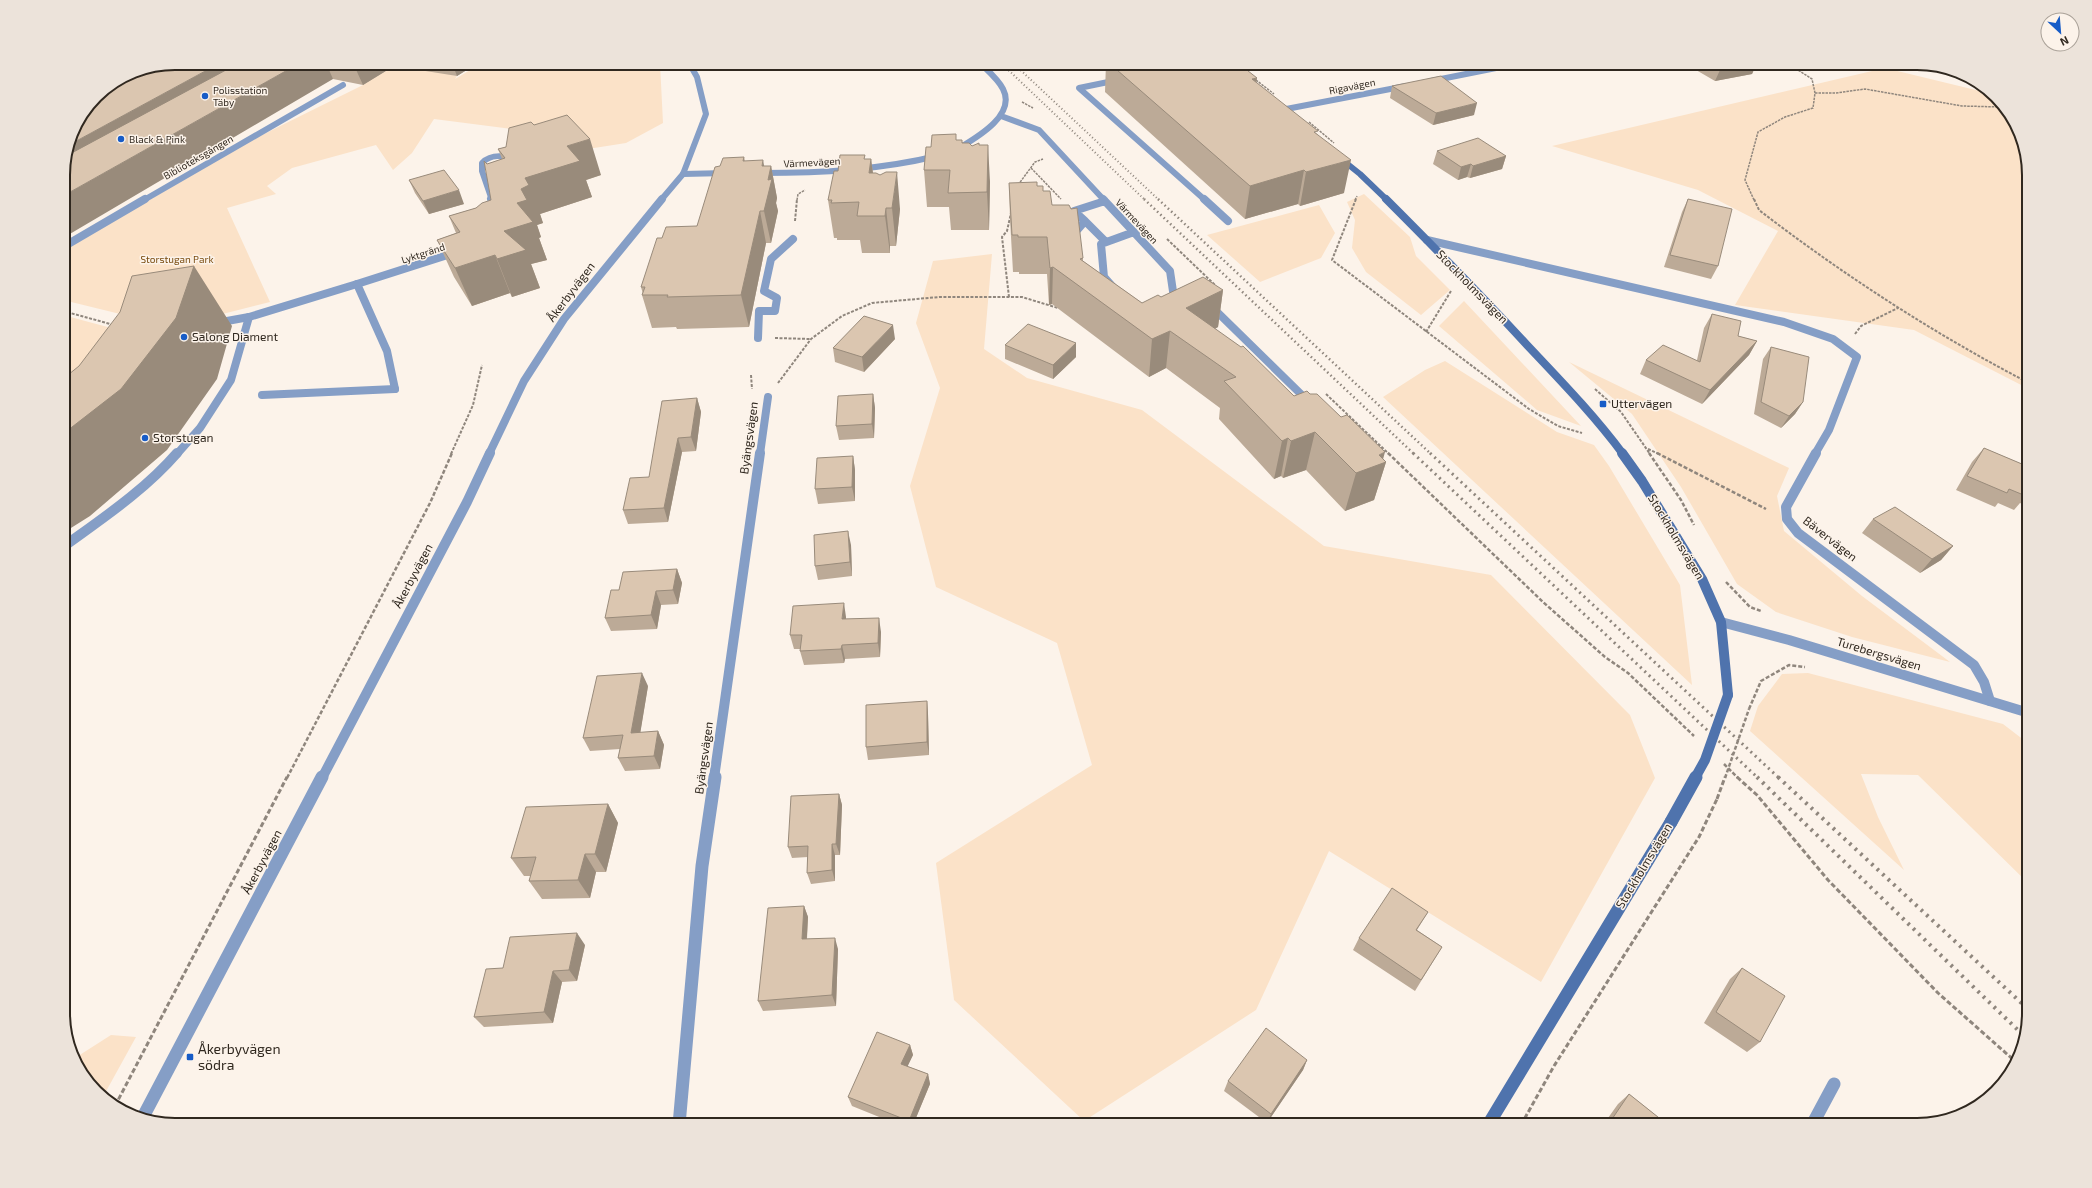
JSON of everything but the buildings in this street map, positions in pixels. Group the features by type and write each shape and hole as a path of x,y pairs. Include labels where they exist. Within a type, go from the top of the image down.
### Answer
{"main road":[{"path":"1278,108 1308,132"},
{"name":"Stockholmsvägen","path":"1331,151 1360,174 1427,240 1559,379 1607,433 1642,481 1702,579 1722,622 1728,695 1705,760 1670,822 1492,1118"}],"street":[{"name":"Åkerbyvägen","path":"145,1113 467,502 524,381 564,319 683,174 706,114 697,77 693,70"},
{"path":"986,70 1004,91 1004,102 1001,116"},
{"path":"1423,82 1483,70"},
{"path":"1123,78 1079,88 1228,221"},
{"name":"Rigavägen","path":"1278,108 1416,84"},
{"name":"Biblioteksgången","path":"70,243 343,85"},
{"name":"Värmevägen","path":"751,173 812,173 885,169 955,154 982,134 1001,116 1039,130 1170,271 1176,292 1176,311"},
{"path":"496,219 492,200 482,171 482,163 491,156 507,156 517,160 518,165"},
{"path":"683,174 736,173"},
{"path":"1105,201 1074,211 1106,242"},
{"path":"1070,237 1085,221"},
{"path":"1116,292 1104,277 1101,244 1134,232"},
{"path":"758,338 759,311 775,311 777,298 764,291 771,259 793,239"},
{"name":"Bävervägen","path":"1427,240 1784,322 1833,339 1857,357 1828,430 1786,507 1786,519 1798,533 1974,665 1984,682 1990,702"},
{"name":"Lyktgränd","path":"210,324 249,318 462,250"},
{"path":"262,395 395,389 387,351 357,284"},
{"path":"1201,301 1215,309 1316,410"},
{"path":"70,542 112,512 161,472 200,428 231,380 249,318"},
{"name":"Byängsvägen","path":"680,1118 702,866 768,397"},
{"name":"Turebergsvägen","path":"1722,622 2022,711"},
{"path":"1816,1118 1834,1084"}],"path":[{"path":"1797,70 1812,79 1815,93 1813,108 1785,117 1758,132 1745,180 1759,210 1816,254 1898,308 1980,358 2022,379"},
{"path":"1815,93 1836,94 1866,89 1962,106 1996,107"},
{"path":"1004,102 1028,104 1038,113"},
{"path":"1308,132 1318,130"},
{"path":"1016,189 1035,162 1060,153"},
{"path":"1031,168 1074,211"},
{"path":"793,239 798,194 838,171"},
{"path":"1353,193 1358,197 1332,260 1529,410 1558,426 1588,435 1607,433"},
{"path":"1009,297 1002,237 1007,231 1011,210"},
{"path":"1162,233 1218,288"},
{"path":"1426,332 1453,288"},
{"path":"768,397 811,339 842,316 872,303 939,297 1022,297 1060,308"},
{"path":"1844,347 1861,326 1898,308"},
{"path":"70,313 115,325"},
{"path":"758,338 811,339"},
{"path":"118,1101 430,504 473,405 482,365"},
{"path":"1320,388 1543,602 1605,657 1628,673 1696,738"},
{"path":"1647,449 1786,519"},
{"path":"1525,1118 1554,1066 1698,837 1717,799 1749,709 1761,681 1788,665 1809,667"},
{"path":"1718,758 1757,794 1828,880 1922,976 2012,1058"}],"green space":[{"name":"Storstugan Park","path":"388,70 430,70 457,76 455,79 470,70 660,70 663,123 626,143 575,151 560,135 434,119 412,153 393,170 376,145 292,168 267,186 276,194 227,208 270,302 187,323 161,324 70,302 70,247 244,144 363,85"},
{"path":"1876,70 1893,70 1980,91 1991,101 2008,122 2014,135 2021,161 2022,385 1914,330 1735,305 1778,231 1698,190 1552,146"},
{"path":"1364,194 1410,237 1416,256 1450,290 1421,315 1366,272 1352,248 1355,220 1347,202"},
{"path":"1319,205 1335,233 1321,258 1260,282 1207,235"},
{"path":"992,254 984,349 1027,378 1142,410 1324,546 1491,575 1630,715 1655,778 1541,982 1329,851 1256,1010 1089,1118 1081,1118 954,1000 936,863 1092,765 1057,643 936,587 910,486 940,388 916,323 933,261"},
{"path":"1464,301 1581,426 1537,410 1439,326"},
{"path":"70,317 152,339 70,452"},
{"path":"1445,361 1557,432 1594,445 1609,466 1680,585 1692,685 1383,397 1425,370"},
{"path":"1569,362 1789,468 1777,496 1784,531 1862,596 1950,662 1852,637 1776,612 1737,584 1681,487 1632,414"},
{"path":"1808,673 2003,724 2022,739 2022,877 1918,775 1861,774 1878,817 1904,870 1750,731 1758,706 1782,674"},
{"path":"111,1035 136,1037 106,1091 92,1077 84,1066 79,1055"}],"railway":[{"path":"1008,70 1145,200"},
{"path":"1020,70 1159,200"},
{"path":"1144,199 1414,454"},
{"path":"1158,199 1431,454"},
{"path":"1413,453 1758,778"},
{"path":"1430,453 1779,778"},
{"path":"1757,777 2020,1032"},
{"path":"1778,777 2022,1004"}],"place":[{"name":"Polisstation Täby","path":"205,96"},
{"name":"Black & Pink","path":"121,139"},
{"name":"Salong Diament","path":"184,337"},
{"name":"Uttervägen","path":"1603,404"},
{"name":"Storstugan","path":"145,438"},
{"name":"Åkerbyvägen södra","path":"190,1057"}]}
